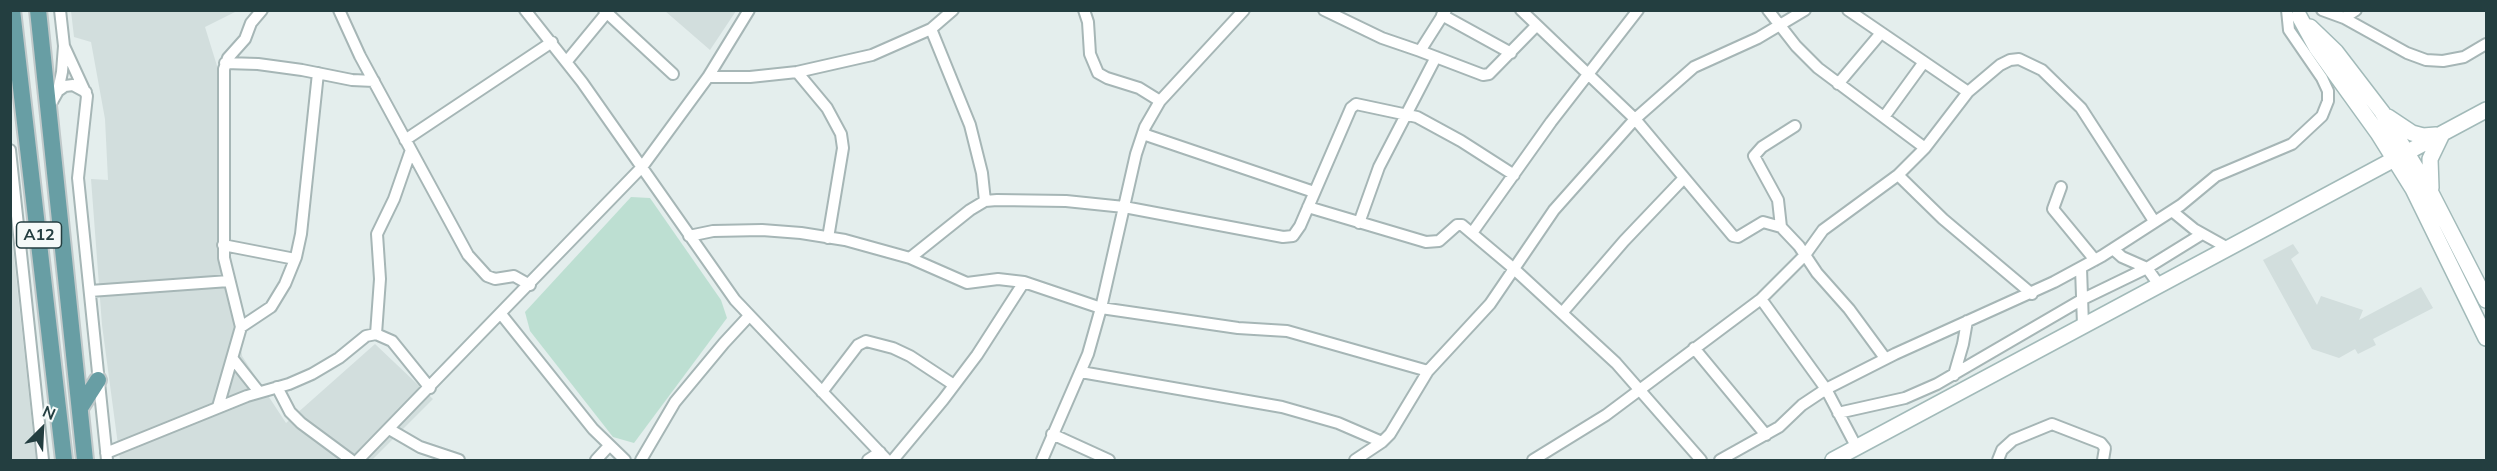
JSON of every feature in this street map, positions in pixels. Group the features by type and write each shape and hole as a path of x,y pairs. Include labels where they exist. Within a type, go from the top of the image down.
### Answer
{"main road":[{"name":"A12","path":"12,10 49,313 64,460"},
{"name":"A12","path":"38,10 85,460"},
{"path":"2293,12 2336,52 2382,112 2413,189 2487,338"},
{"path":"2293,12 2378,133 2432,193 2487,300"},
{"path":"1833,460 2487,110"},
{"path":"2382,112 2412,134 2423,136 2442,134"},
{"path":"2370,171 2380,152 2378,133"},
{"path":"2432,193 2430,159 2442,134"},
{"path":"2370,171 2397,177 2413,189"},
{"path":"49,313 58,309 65,261"},
{"path":"80,408 98,380"}],"street":[{"path":"49,108 58,91 64,46 60,10"},
{"path":"218,407 241,327 223,245 225,63 245,39 251,23 262,10"},
{"path":"339,10 374,81 468,255 480,270 495,279 514,276 530,285"},
{"path":"525,10 567,61 719,279 749,316 883,456 868,460"},
{"path":"358,460 642,167 708,76 749,10"},
{"path":"708,76 750,77 797,72 872,55 930,28 954,10"},
{"path":"1084,10 1090,54 1098,73 1139,88 1160,101"},
{"path":"1042,460 1081,372 1101,308 1143,134 1160,101 1244,10"},
{"path":"1324,10 1382,38 1483,75 1494,71 1536,26"},
{"path":"1521,10 1635,119 1733,236 1738,237 1758,223 1781,227 1885,358"},
{"path":"1472,233 1588,73 1638,10"},
{"path":"1768,10 1805,56 1838,84 1925,148"},
{"path":"1355,460 1382,442 1428,371 1490,304 1554,210 1635,119 1694,67 1782,26 1805,10"},
{"path":"1848,10 1968,92"},
{"path":"2322,10 2344,18 2407,53 2426,60 2444,61 2464,57 2487,44"},
{"path":"2344,18 2356,10"},
{"path":"567,61 607,11 673,74"},
{"path":"1720,460 1785,423 1802,405 1826,389 1885,358 2032,294 2113,249 2172,211 2216,176 2292,144 2322,116 2328,101 2328,91 2322,78 2289,30 2293,12"},
{"path":"1420,51 1444,13 1511,53"},
{"path":"930,28 970,126 982,173 985,201"},
{"path":"1838,84 1881,33"},
{"path":"376,334 380,279 377,234 394,199 408,145 552,42"},
{"path":"64,46 86,93 87,103 78,178 106,457 218,407 324,369 366,336 376,334 392,341 430,388"},
{"path":"1359,223 1379,167 1436,57"},
{"path":"1533,460 1606,415 1761,299 1805,255 1830,224 1861,204 1898,175 1925,148 1968,92 2000,65 2010,60 2019,59 2042,70 2090,119 2154,221"},
{"path":"1884,117 1924,62"},
{"path":"225,63 258,64 352,80 374,81"},
{"path":"797,72 827,108 841,134 843,148 828,238"},
{"path":"241,327 271,307 285,284 295,259 301,234 318,73"},
{"path":"58,91 65,86 73,85 86,93"},
{"path":"910,258 955,220 985,201 1066,201 1124,207 1288,237 1296,232 1353,105 1356,104 1416,117 1461,141 1514,175"},
{"path":"1781,227 1778,200 1754,156 1762,147 1795,126"},
{"path":"1143,134 1314,192"},
{"path":"10,150 43,460"},
{"path":"1898,175 1943,219 2032,294"},
{"path":"1562,313 1631,233 1684,178"},
{"path":"2061,187 2053,209 2095,260"},
{"path":"1308,207 1432,242 1439,241 1457,225 1462,225 1514,268 1616,363 1701,460"},
{"path":"2172,211 2186,224 2228,248"},
{"path":"689,236 713,231 744,230 801,233 910,258 967,283 998,279 1024,282 1101,308 1238,328 1287,331 1428,371"},
{"path":"1838,413 1905,398 1954,375 2084,299 2147,268 2202,234"},
{"path":"223,245 295,259"},
{"path":"2113,249 2118,255 2147,268 2159,285"},
{"path":"2081,268 2084,299 2083,325"},
{"path":"90,291 229,280"},
{"path":"893,460 954,385 1011,305 1024,282"},
{"path":"1761,299 1826,389 1857,448"},
{"path":"28,315 49,313"},
{"path":"501,314 609,447 625,460"},
{"path":"641,460 675,402 723,342 749,316"},
{"path":"1954,375 1967,321"},
{"path":"822,392 858,345 866,341 893,348 910,356 954,385"},
{"path":"1694,348 1766,435"},
{"path":"233,359 259,392"},
{"path":"1081,372 1282,407 1338,423 1382,442"},
{"path":"277,387 290,412 301,423 351,460"},
{"path":"1998,460 2002,450 2013,440 2052,424 2101,443 2105,448 2103,460"},
{"path":"389,429 420,447 459,460"},
{"path":"1052,434 1109,460"},
{"path":"596,460 609,447"}],"shaded area":[{"path":"71,11 237,11 205,27 230,108 231,258 242,356 286,423 375,344 433,399 372,460 120,460 102,325 91,179 108,180 105,119 91,42 74,37"},
{"path":"665,11 736,11 710,50"},
{"path":"11,230 36,460 11,460"},
{"path":"2293,244 2299,253 2291,259 2317,305 2321,296 2363,310 2359,320 2421,287 2433,308 2373,339 2376,345 2358,354 2355,349 2339,358 2312,349 2263,260"}],"green space":[{"path":"631,197 650,198 721,300 727,318 634,443 613,437 530,331 525,312"}]}
